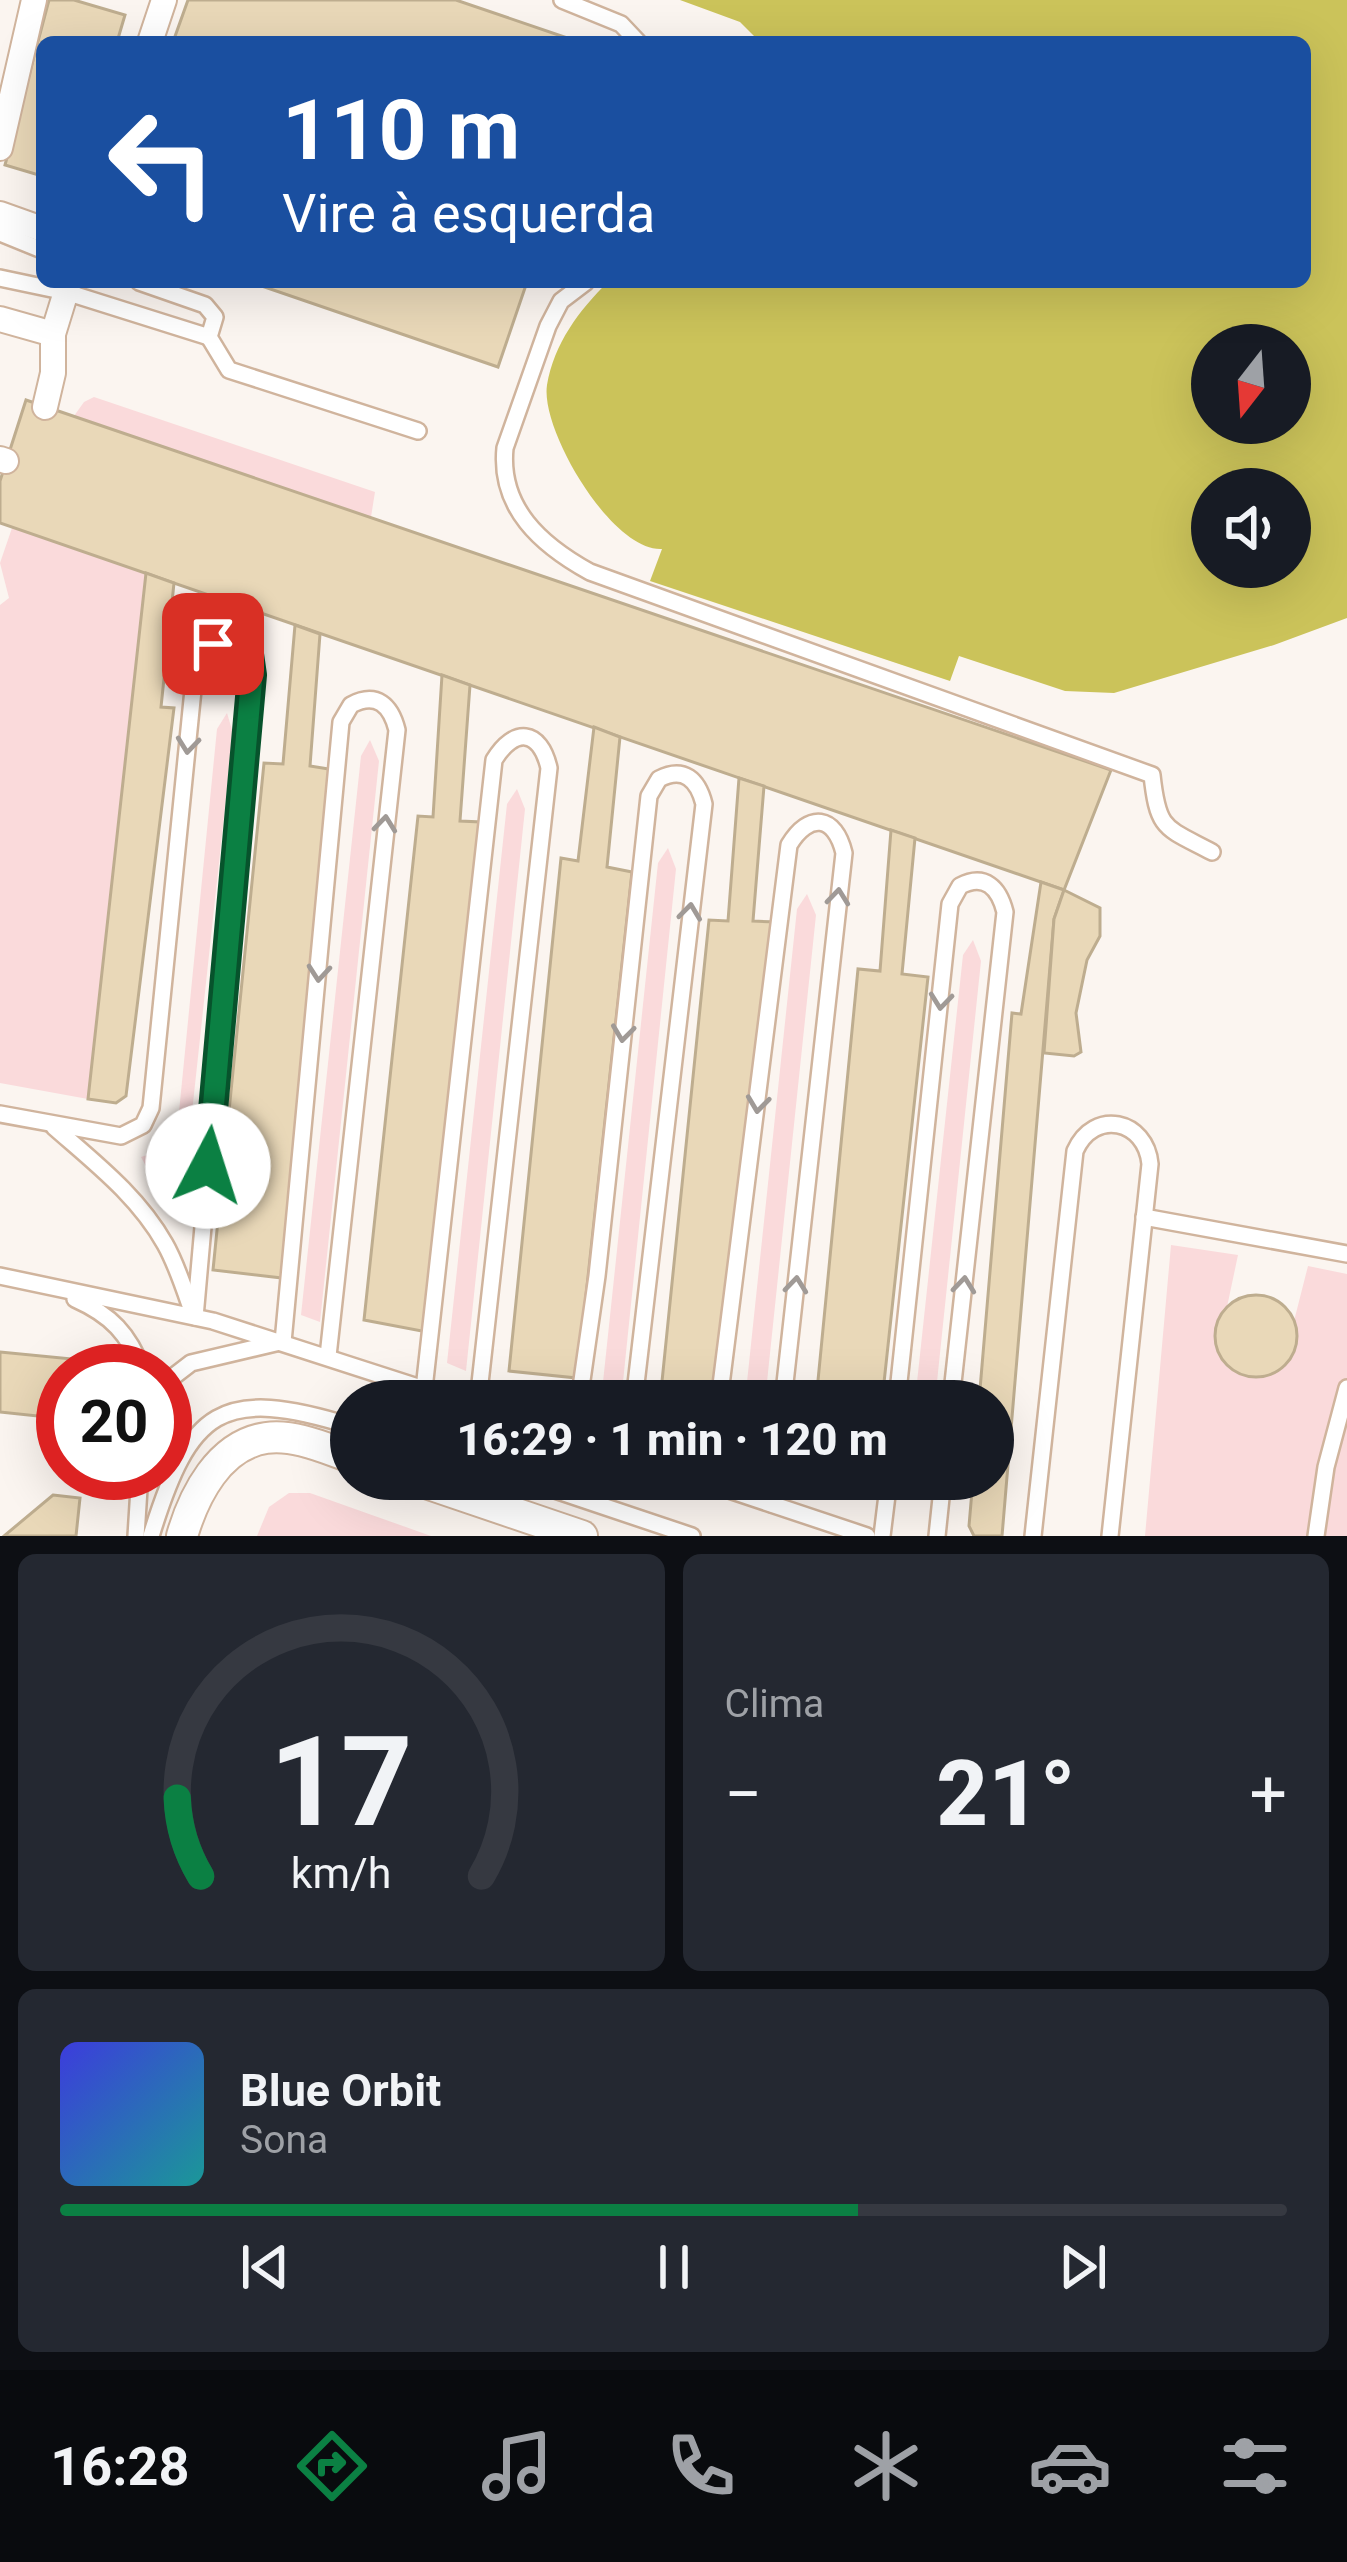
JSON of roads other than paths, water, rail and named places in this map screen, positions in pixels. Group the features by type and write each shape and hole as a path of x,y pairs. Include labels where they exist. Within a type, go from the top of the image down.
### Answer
{"street":[{"path":"0,148 34,0"},
{"path":"152,36 164,0"},
{"path":"0,24 27,28"},
{"path":"0,214 36,227"},
{"path":"45,406 53,373 53,334 68,288"},
{"path":"0,320 53,334"},
{"path":"182,1536 205,1481 237,1450 266,1438 303,1441 330,1450"},
{"path":"476,1500 582,1536"}],"lane":[{"path":"562,0 621,25 632,36"},
{"path":"0,233 36,248"},
{"path":"0,278 36,283"},
{"path":"71,288 209,338 230,370 418,431"},
{"path":"157,288 205,305 215,317 209,338"},
{"path":"578,288 561,301 548,326 503,469 518,514 557,554 590,572 1152,775 1156,808 1164,826 1212,852"},
{"path":"0,1114 121,1136 143,1125 151,1108 195,670 204,650 228,641 249,654 252,675 194,1317"},
{"path":"283,1342 341,722 351,705 369,699 392,710 397,730 328,1357"},
{"path":"425,1380 494,760 504,743 521,737 535,740 544,749 549,769 480,1380"},
{"path":"582,1380 649,796 659,779 676,773 690,776 699,785 704,805 636,1380"},
{"path":"722,1380 789,845 799,828 816,822 839,834 844,853 785,1380"},
{"path":"899,1380 950,904 960,886 977,880 1000,892 1005,912 953,1380"},
{"path":"1033,1536 1073,1158 1081,1137 1092,1128 1122,1124 1144,1140 1150,1164 1110,1536"},
{"path":"54,1126 134,1198 154,1224 169,1249 194,1317"},
{"path":"1144,1217 1347,1254"},
{"path":"0,1276 194,1317 399,1380"},
{"path":"56,1291 104,1312 121,1328 129,1344"},
{"path":"192,1363 283,1342"},
{"path":"1316,1536 1326,1467 1347,1388"},
{"path":"151,1536 178,1459 193,1434 238,1410 269,1405 330,1421"},
{"path":"136,1536 138,1500"},
{"path":"585,1500 692,1536"},
{"path":"761,1500 867,1536"},
{"path":"772,1500 772,1504"},
{"path":"883,1536 887,1500"},
{"path":"937,1536 941,1500"}]}
